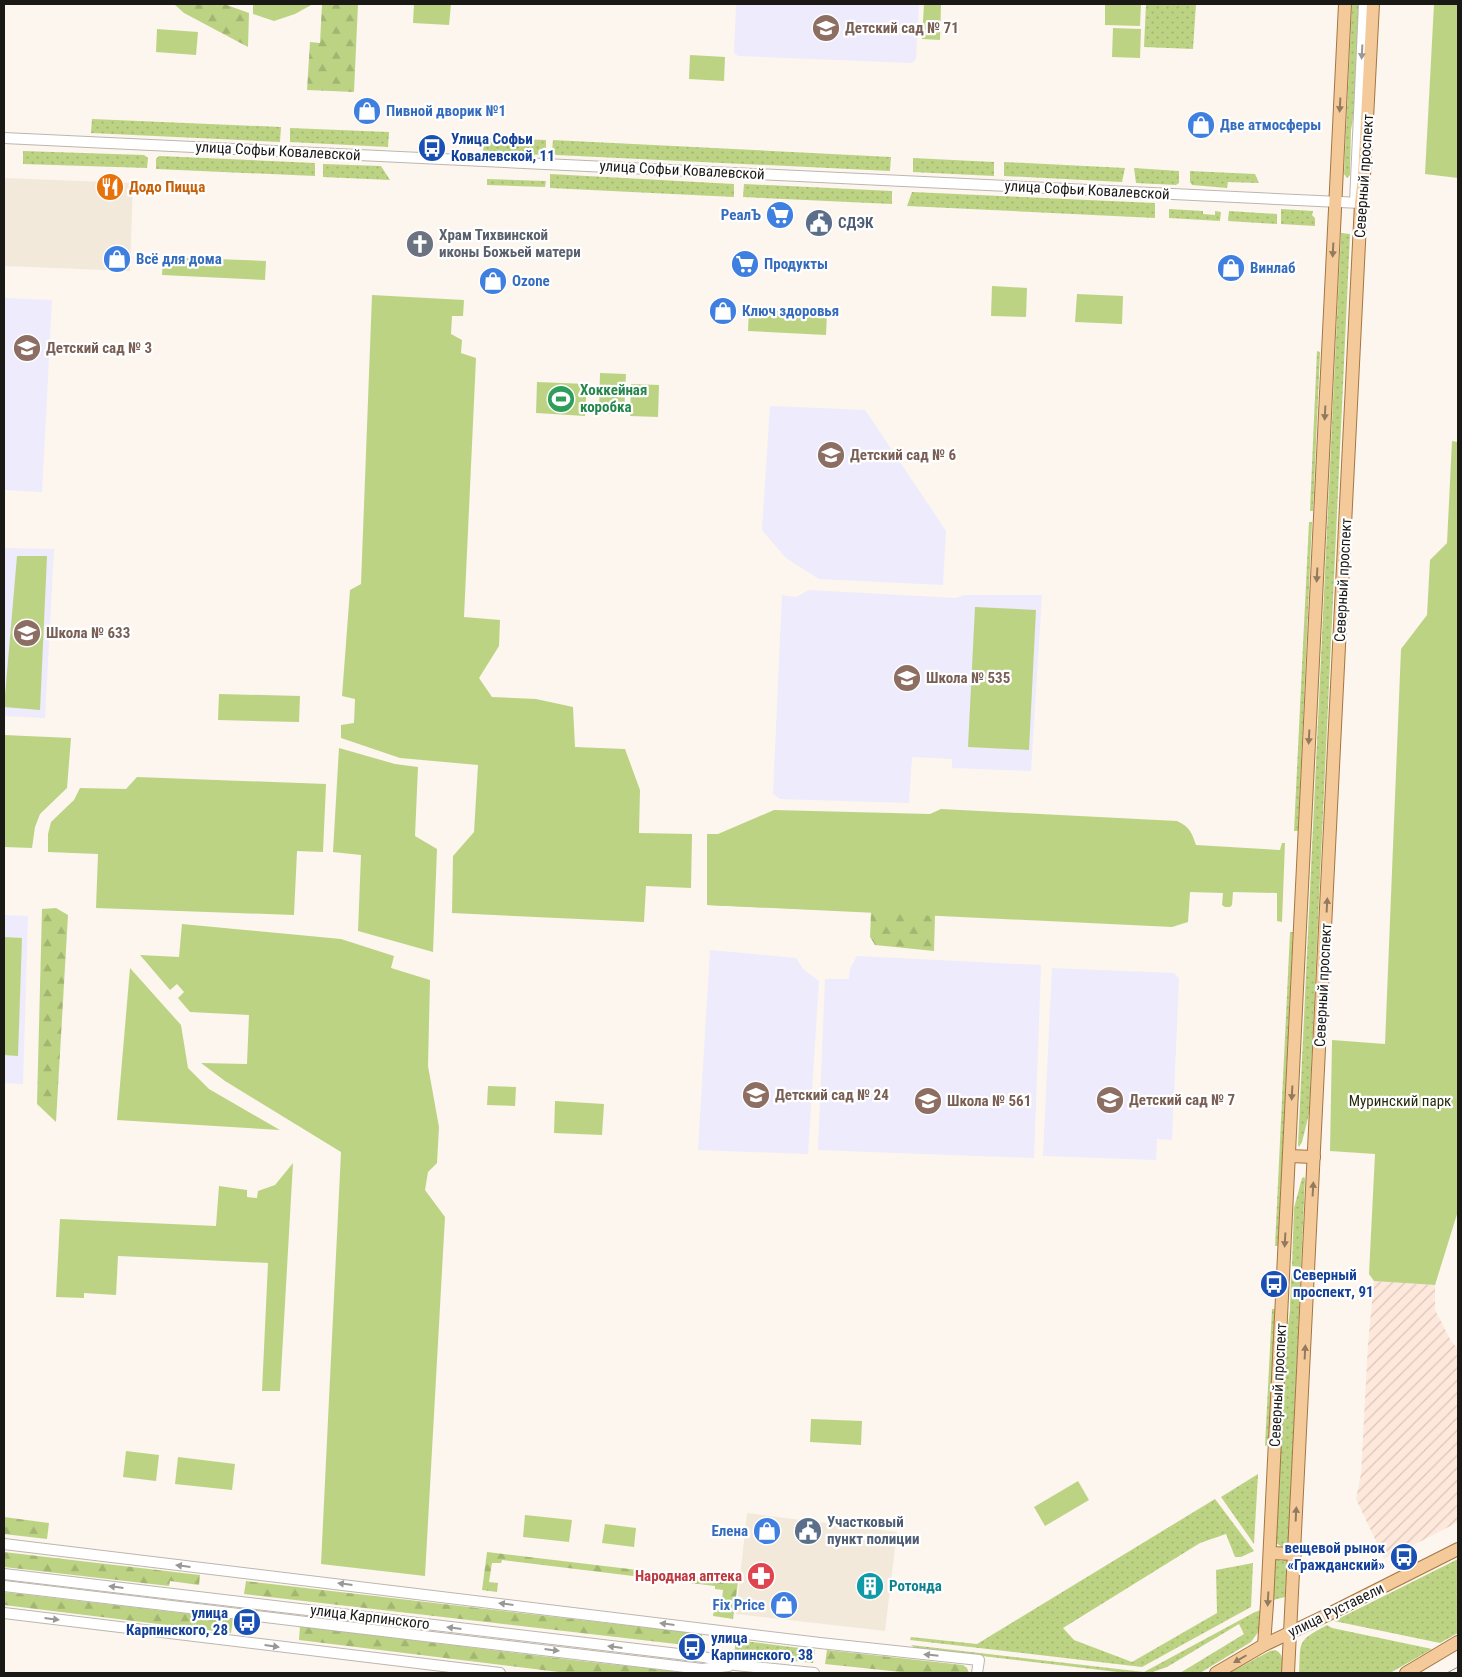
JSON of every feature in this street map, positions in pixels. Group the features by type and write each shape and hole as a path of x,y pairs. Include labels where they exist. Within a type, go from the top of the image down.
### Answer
{"main road":[{"name":"Северный проспект","path":"1264,1645 1345,4"},
{"name":"Северный проспект","path":"1288,1673 1358,202 1364,176 1373,4"},
{"path":"1289,1156 1314,1157"},
{"name":"улица Руставели","path":"1216,1673 1264,1645 1458,1549"},
{"path":"1270,1553 1295,1554"},
{"path":"1406,1673 1421,1669 1458,1642"}],"street":[{"name":"Северный проспект","path":"1358,202 1364,4"},
{"name":"улица Софьи Ковалевской","path":"4,138 1358,202"},
{"path":"4,1544 820,1643 979,1660 977,1673"},
{"name":"улица Карпинского","path":"4,1574 704,1657 735,1669"},
{"name":"улица Карпинского","path":"4,1586 702,1669 814,1673"},
{"path":"4,1613 500,1673"}],"shaded area":[{"name":"Детский сад № 71","path":"736,4 919,4 916,59 912,63 738,56 734,53"},
{"path":"4,178 133,183 130,271 4,266"},
{"name":"Детский сад № 3","path":"4,298 52,300 42,492 4,490"},
{"name":"Детский сад № 6","path":"770,406 865,410 946,531 943,585 819,579 786,558 762,530"},
{"name":"Школа № 633","path":"4,548 54,549 45,718 4,716"},
{"name":"Школа № 535","path":"809,590 956,598 964,595 1042,595 1031,771 952,768 952,759 912,757 909,803 780,799 773,794 782,595 796,597"},
{"path":"4,915 28,916 23,1084 4,1083"},
{"name":"Детский сад № 24","path":"710,950 796,958 803,969 819,981 808,1154 698,1150"},
{"name":"Школа № 561","path":"857,956 1041,965 1034,1158 818,1150 825,979 849,979 850,969"},
{"name":"Детский сад № 7","path":"1052,968 1174,973 1179,978 1172,1140 1157,1139 1156,1160 1043,1156"},
{"path":"1374,1281 1435,1285 1435,1310 1451,1341 1458,1349 1458,1522 1396,1554 1384,1558 1356,1499 1361,1474 1368,1344"},
{"path":"747,1513 897,1532 885,1631 736,1614"}],"green space":[{"path":"174,4 224,4 249,13 248,47 184,13"},
{"path":"253,4 313,4 295,14 274,21 253,14"},
{"path":"322,4 358,4 354,92 307,90 310,42 320,43"},
{"path":"414,4 451,4 449,25 413,23"},
{"path":"924,4 941,4 940,40 922,39"},
{"path":"1105,4 1141,4 1140,26 1105,25"},
{"path":"1146,4 1196,4 1193,49 1144,47"},
{"path":"1352,4 1361,4 1357,96 1351,130 1350,175 1347,178 1344,174"},
{"path":"1434,4 1458,4 1458,178 1425,174"},
{"path":"1113,28 1141,29 1140,58 1112,57"},
{"path":"157,29 198,32 196,55 156,52"},
{"path":"690,55 725,57 724,81 689,79"},
{"path":"92,119 281,127 280,142 91,133"},
{"path":"290,128 389,132 388,147 290,142"},
{"path":"484,138 546,140 546,152 542,155 483,152"},
{"path":"553,140 891,157 890,171 556,155 552,152"},
{"path":"23,151 144,155 148,158 147,168 23,164"},
{"path":"159,156 315,163 315,176 156,169 156,159"},
{"path":"913,158 994,162 994,176 913,172"},
{"path":"1004,162 1125,168 1122,182 1004,176"},
{"path":"323,164 381,166 390,180 323,177"},
{"path":"1134,168 1179,171 1179,183 1176,185 1136,183"},
{"path":"1190,171 1255,174 1259,183 1228,182 1227,188 1192,185 1190,182"},
{"path":"550,174 734,184 734,197 550,188"},
{"path":"487,179 546,181 545,187 487,185"},
{"path":"744,184 892,191 892,204 743,197"},
{"path":"912,192 1155,203 1155,218 907,206"},
{"path":"1169,209 1203,211 1203,214 1215,215 1215,211 1221,212 1220,221 1169,218"},
{"path":"1281,209 1313,211 1312,215 1315,218 1315,226 1281,224"},
{"path":"1229,211 1277,214 1277,224 1228,221"},
{"path":"1341,233 1350,234 1309,1114 1299,1147 1298,1145"},
{"path":"163,257 266,261 265,280 162,275"},
{"path":"992,286 1027,288 1026,317 991,316"},
{"path":"1077,294 1123,296 1122,324 1075,322"},
{"path":"372,295 464,300 463,316 452,316 451,334 462,340 461,353 476,358 464,617 500,620 499,646 479,678 492,697 536,699 573,707 575,747 625,749 640,790 639,833 692,834 691,888 646,886 644,922 452,913 453,856 474,832 478,765 400,758 341,738 341,725 354,723 355,699 342,696 350,590 361,584"},
{"path":"749,309 827,313 826,335 748,331"},
{"path":"1317,351 1320,352 1313,511 1310,511"},
{"path":"600,373 626,374 624,414 599,413"},
{"name":"Хоккейная коробка","path":"537,382 587,384 585,416 536,413"},
{"path":"631,384 659,385 658,417 630,416"},
{"name":"Муринский парк","path":"1452,441 1458,442 1458,1211 1435,1285 1374,1281 1369,1274 1375,1154 1330,1151 1332,1040 1385,1044 1401,649 1427,615 1430,560 1447,543"},
{"path":"1309,522 1312,522 1298,831 1294,831"},
{"name":"Школа № 633","path":"17,556 47,556 40,710 4,707"},
{"path":"975,607 1036,610 1029,750 968,747"},
{"path":"219,694 300,696 299,722 218,720"},
{"path":"4,735 71,738 67,788 40,814 35,827 32,848 4,847"},
{"path":"339,748 395,764 418,767 415,836 437,849 433,952 358,931 361,855 333,852"},
{"path":"137,777 326,784 323,852 297,851 294,915 96,908 98,854 48,852 48,834 51,822 74,800 80,788 126,789"},
{"path":"941,809 1177,821 1190,831 1196,845 1280,850 1282,843 1285,843 1282,922 1277,921 1277,893 1233,892 1232,905 1225,907 1222,905 1223,893 1190,892 1188,922 1172,927 707,905 707,834 718,834 774,810 930,814"},
{"path":"707,875 932,885 952,916 935,915 934,951 875,945 870,937 871,912 707,905"},
{"path":"56,908 68,915 56,1122 37,1104 42,909"},
{"path":"182,924 341,939 394,956 391,968 430,980 428,1066 439,1127 437,1163 428,1172 425,1190 445,1217 425,1576 321,1564 341,1152 225,1081 201,1063 247,1064 249,1015 190,1012 178,998 184,992 177,984 170,990 140,955 179,957"},
{"path":"1290,932 1293,932 1278,1246 1275,1246"},
{"path":"4,937 22,938 18,1056 4,1055"},
{"path":"130,968 181,1025 188,1068 209,1089 280,1130 117,1120"},
{"path":"488,1086 516,1087 515,1106 487,1105"},
{"path":"555,1101 604,1104 602,1135 554,1133"},
{"path":"293,1163 280,1391 262,1391 268,1263 118,1256 116,1295 84,1293 84,1298 56,1297 60,1219 216,1226 219,1186 247,1190 247,1197 257,1198 258,1191 275,1185"},
{"path":"1304,1177 1301,1267 1292,1266 1294,1208 1302,1178"},
{"path":"1291,1273 1301,1274 1288,1544 1282,1547 1276,1543 1285,1349 1290,1310"},
{"path":"1272,1309 1275,1309 1268,1445 1265,1446"},
{"path":"811,1419 862,1421 861,1445 810,1442"},
{"path":"126,1451 159,1455 156,1481 123,1477"},
{"path":"178,1457 235,1464 232,1490 175,1484"},
{"path":"1258,1474 1254,1544 1221,1497"},
{"path":"1078,1481 1089,1500 1045,1526 1034,1507"},
{"path":"1215,1499 1254,1551 1241,1557 1235,1557 1226,1534 1200,1543 1063,1628 1074,1640 1132,1662 1217,1613 1216,1570 1253,1563 1251,1607 1142,1667 910,1640 911,1637 977,1644"},
{"path":"525,1515 572,1520 569,1542 523,1537"},
{"path":"4,1517 49,1523 47,1539 4,1534"},
{"path":"605,1524 636,1528 634,1547 602,1543"},
{"path":"4,1552 200,1575 199,1585 170,1581 169,1586 4,1567"},
{"path":"487,1552 738,1582 733,1619 713,1616 714,1609 721,1609 723,1590 715,1589 715,1586 502,1560 501,1563 492,1563 489,1582 498,1583 497,1592 482,1590"},
{"path":"1275,1558 1281,1561 1287,1559 1285,1597 1273,1600"},
{"path":"1458,1559 1458,1633 1440,1643 1334,1621"},
{"path":"246,1581 702,1634 702,1642 686,1640 685,1645 244,1594"},
{"path":"4,1592 233,1619 231,1633 4,1605"},
{"path":"1261,1610 1259,1631 1251,1642 1200,1673 1180,1673 1244,1634 1239,1624 1167,1667 1150,1673 1126,1673 915,1648 911,1645 1144,1672"},
{"path":"1327,1625 1332,1628 1432,1649 1390,1673 1299,1673 1302,1643 1310,1635"},
{"path":"300,1626 677,1673 567,1673 299,1640"},
{"path":"736,1640 815,1650 813,1663 734,1654"},
{"path":"827,1650 963,1665 969,1673 910,1673 825,1664"},
{"path":"1275,1650 1282,1657 1282,1673 1229,1673 1270,1651"}],"tram line":[{"path":"1447,1673 1458,1667"}],"place":[{"name":"Детский сад № 71","path":"826,28"},
{"name":"Пивной дворик №1","path":"367,111"},
{"name":"Две атмосферы","path":"1201,125"},
{"name":"Улица Софьи Ковалевской, 11","path":"432,148"},
{"name":"Додо Пицца","path":"110,187"},
{"name":"РеалЪ","path":"780,215"},
{"name":"СДЭК","path":"819,223"},
{"name":"Храм Тихвинской иконы Божьей матери","path":"420,244"},
{"name":"Всё для дома","path":"117,259"},
{"name":"Продукты","path":"745,264"},
{"name":"Винлаб","path":"1231,268"},
{"name":"Ozone","path":"493,281"},
{"name":"Ключ здоровья","path":"723,311"},
{"name":"Детский сад № 3","path":"27,348"},
{"name":"Хоккейная коробка","path":"561,399"},
{"name":"Детский сад № 6","path":"831,455"},
{"name":"Школа № 633","path":"27,633"},
{"name":"Школа № 535","path":"907,678"},
{"name":"Детский сад № 24","path":"756,1095"},
{"name":"Детский сад № 7","path":"1110,1100"},
{"name":"Школа № 561","path":"928,1101"},
{"name":"Северный проспект, 91","path":"1274,1284"},
{"name":"Елена","path":"767,1531"},
{"name":"Участковый пункт полиции","path":"808,1531"},
{"name":"вещевой рынок «Гражданский»","path":"1404,1557"},
{"name":"Народная аптека","path":"761,1576"},
{"name":"Ротонда","path":"870,1586"},
{"name":"Fix Price","path":"784,1605"},
{"name":"улица Карпинского, 28","path":"247,1622"},
{"name":"улица Карпинского, 38","path":"692,1647"}]}
